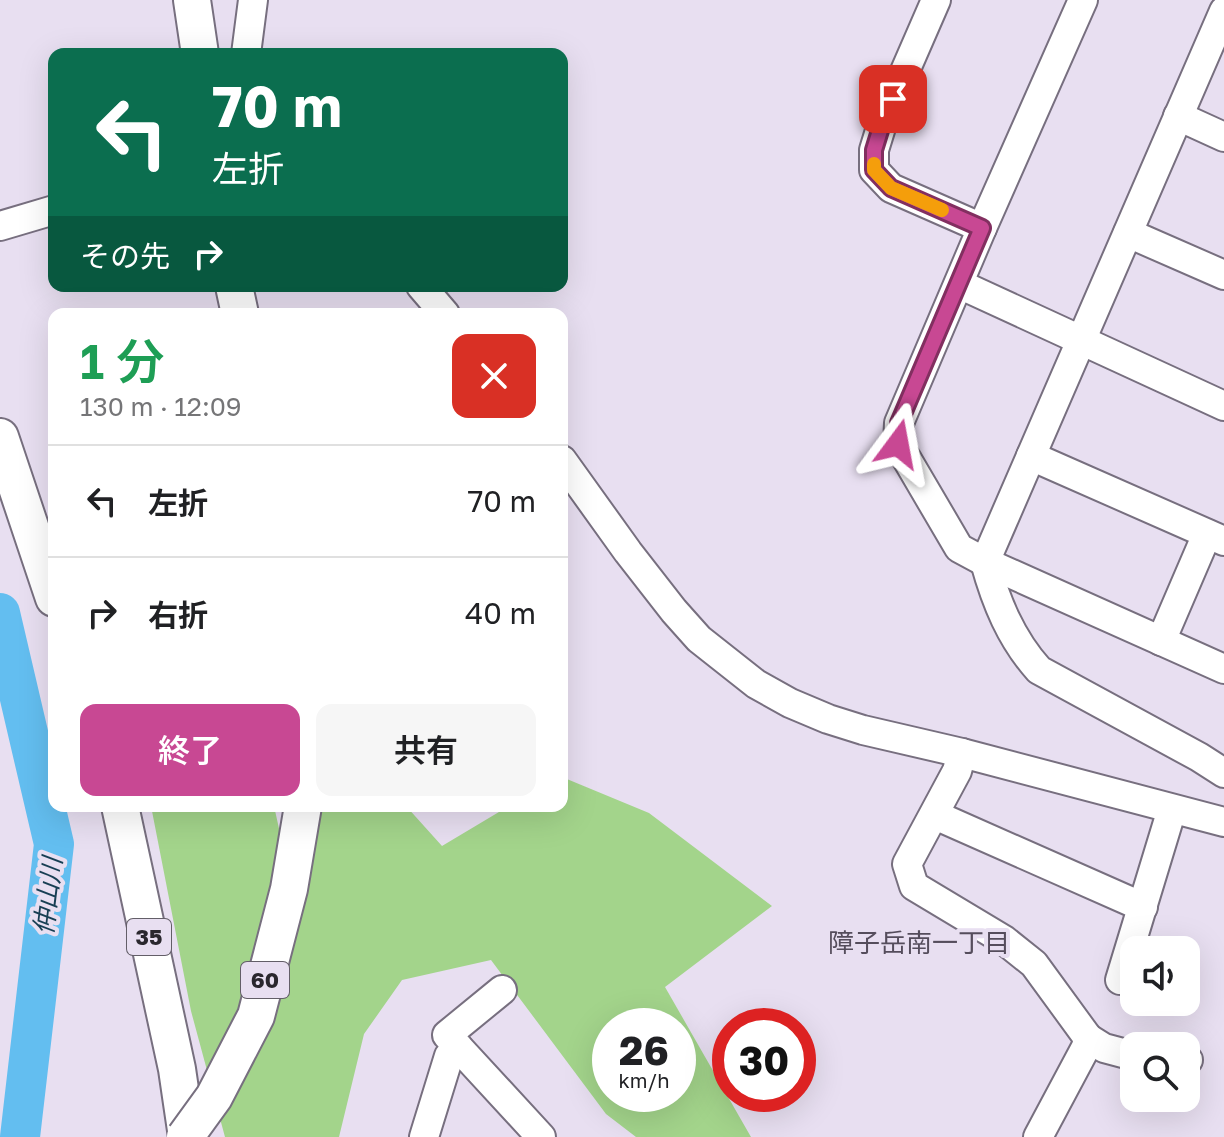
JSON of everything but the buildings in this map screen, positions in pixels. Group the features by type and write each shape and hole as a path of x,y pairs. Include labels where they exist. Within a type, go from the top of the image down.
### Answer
{"main road":[{"path":"192,0 199,48"},
{"path":"0,437 48,580"},
{"name":"35","path":"121,812 177,1069 186,1137"},
{"name":"60","path":"186,1137 214,1097 256,1016 289,889 302,812"}],"street":[{"path":"247,48 253,0"},
{"path":"936,0 882,124 874,150 874,170 891,188 982,228"},
{"path":"1083,0 899,423 898,444 959,548 1224,669"},
{"path":"1204,0 1224,10 985,562 1004,619 1025,655 1039,670 1224,773"},
{"path":"1178,116 1224,137"},
{"path":"0,226 48,212"},
{"path":"1128,233 1224,275"},
{"path":"959,284 1224,406"},
{"path":"426,292 440,308"},
{"path":"1031,456 1216,537 1161,641"},
{"path":"568,468 674,611 699,639 745,676 790,703 863,730 1224,822"},
{"path":"962,753 957,771 907,864 914,886 1004,940 1034,964 1088,1038 1104,1048 1120,1052"},
{"path":"1117,979 1143,907 1172,809"},
{"path":"935,815 1143,907"},
{"path":"502,990 447,1035 541,1137"},
{"path":"1046,1134 1088,1038"},
{"path":"424,1137 449,1056 458,1047"}],"green space":[{"path":"568,779 649,813 772,906 665,987 677,1008 592,1008 592,1095 491,960 402,980 364,1034 339,1137 225,1137 191,1011 152,812 275,812 280,833 304,812 411,812 442,846 499,812 568,812"},
{"path":"696,1041 712,1069 712,1112 737,1112 751,1137 636,1137 605,1112 696,1112"}],"waterway":[{"name":"仲山川","path":"0,613 54,844 20,1137"}],"slow traffic":[{"path":"874,164 874,170 891,188 942,210"}],"district":[{"name":"障子岳南一丁目","path":"919,943"}],"route":[{"path":"893,99 874,150 874,170 891,188 982,228 899,423 898,444"}]}
